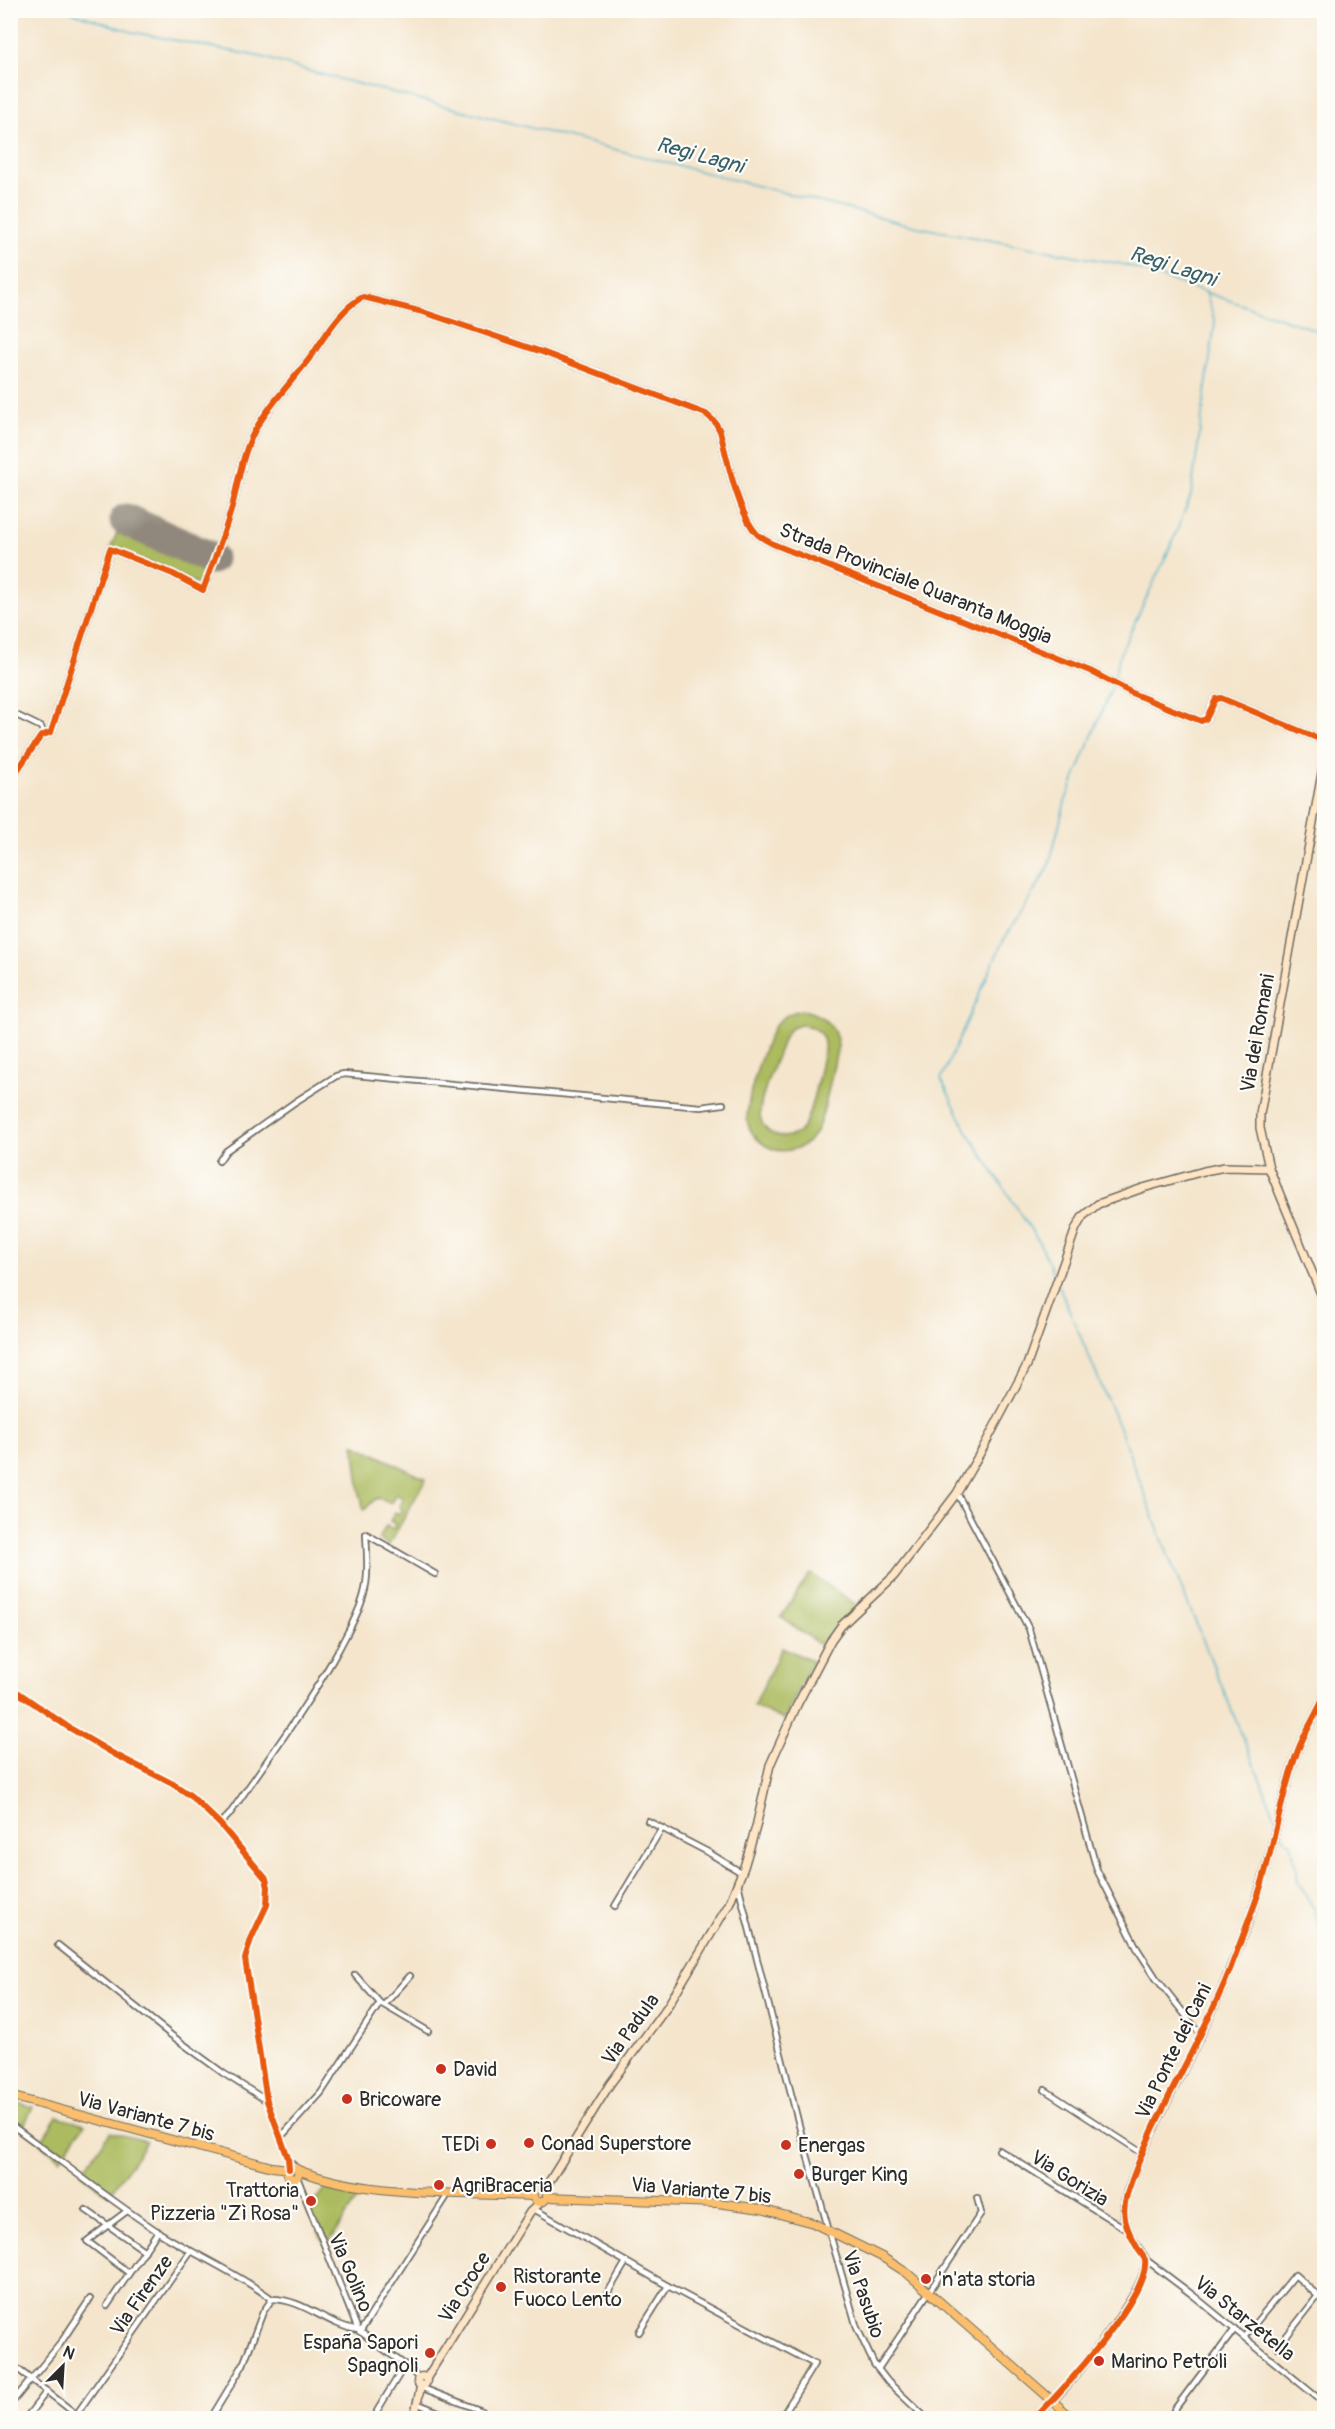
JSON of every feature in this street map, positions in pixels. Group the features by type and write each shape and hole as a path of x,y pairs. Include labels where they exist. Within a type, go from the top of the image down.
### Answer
{"main road":[{"name":"Via Variante 7 bis","path":"10,2096 318,2178 366,2186 533,2197"},
{"path":"538,2188 544,2196 536,2201 533,2197 538,2188"},
{"name":"Via Variante 7 bis","path":"544,2196 739,2205 785,2215 828,2229 882,2257 929,2291 1072,2418"}],"street":[{"name":"Strada Provinciale Quaranta Moggia","path":"10,781 44,734 51,732 110,549 173,574 203,590 255,430 269,408 308,361 335,323 352,304 363,297 423,312 543,352 706,414 715,422 720,431 748,522 760,536 773,544 1090,671 1121,688 1202,721 1207,718 1216,699 1230,700 1324,741"},
{"path":"10,712 41,727 44,734"},
{"name":"Via dei Romani","path":"1324,762 1261,1098 1260,1128 1269,1168 1324,1301"},
{"path":"219,1161 226,1151 295,1102 344,1074 701,1107 723,1104"},
{"name":"Via Padula","path":"544,2196 610,2084 667,2007 729,1904 742,1873 763,1800 770,1765 814,1670 831,1640 841,1626 894,1576 957,1493 983,1448 1027,1365 1076,1228 1083,1216 1098,1204 1204,1171 1225,1167 1269,1168"},
{"path":"957,1493 1029,1629 1097,1870 1138,1950 1156,1978 1201,2035"},
{"path":"220,1824 229,1815 297,1717 359,1611 365,1591 366,1534 435,1574"},
{"name":"Via Golino","path":"10,1687 68,1727 114,1754 176,1785 192,1796 220,1824 266,1879 267,1905 251,1939 245,1959 267,2101 293,2173 359,2331 405,2365 421,2382"},
{"name":"Via Ponte dei Cani","path":"1126,2229 1124,2205 1142,2153 1201,2035 1230,1969 1257,1895 1298,1749 1324,1697"},
{"path":"648,1821 712,1854 742,1873"},
{"path":"615,1906 662,1828"},
{"path":"738,1884 802,2137 828,2229"},
{"path":"58,1945 171,2035 223,2073 267,2101"},
{"path":"355,1975 382,2004 428,2031"},
{"path":"280,2138 321,2093 382,2004 410,1976"},
{"path":"1045,2090 1142,2153"},
{"path":"10,2124 127,2211 190,2252 244,2280 272,2299 290,2301 341,2326 359,2331 449,2192"},
{"name":"Via Gorizia","path":"999,2150 1126,2229"},
{"path":"275,2167 288,2158"},
{"name":"Via Croce","path":"414,2418 421,2382 544,2196"},
{"name":"Via Croce","path":"532,2211 533,2197"},
{"path":"878,2369 981,2213 977,2199"},
{"path":"86,2210 145,2251"},
{"path":"127,2211 87,2241 129,2273"},
{"path":"532,2211 814,2364 781,2418"},
{"name":"Via Pasubio","path":"828,2229 857,2328 878,2369 888,2382 926,2418"},
{"path":"1055,2398 1077,2375 1132,2299 1143,2274 1145,2259 1126,2229"},
{"path":"107,2306 158,2231"},
{"name":"Via Firenze","path":"79,2417 190,2252"},
{"name":"Via Starzetella","path":"1145,2259 1324,2403"},
{"path":"607,2294 626,2262"},
{"path":"1244,2337 1295,2275 1318,2296 1269,2358"},
{"path":"639,2332 668,2286"},
{"path":"10,2404 60,2344 90,2299"},
{"path":"211,2418 243,2365 262,2312 272,2299"},
{"path":"1174,2410 1234,2329"},
{"path":"10,2363 79,2417"},
{"path":"376,2411 405,2365"},
{"path":"421,2382 482,2411"},
{"path":"26,2418 47,2391"},
{"path":"416,2403 454,2418"},
{"path":"1035,2418 1048,2405"}],"green space":[{"path":"126,512 215,552 202,586 111,547"},
{"path":"801,1010 815,1014 826,1021 834,1032 838,1046 818,1128 806,1143 784,1151 773,1149 758,1139 748,1124 747,1115 756,1072 772,1031 782,1018","holes":["806,1025 815,1029 822,1036 824,1051 812,1105 805,1124 795,1134 782,1137 769,1132 761,1121 763,1096 785,1035 790,1029"]},
{"path":"354,1444 426,1479 389,1545 379,1539 386,1526 393,1529 395,1524 390,1521 395,1512 399,1514 402,1509 399,1506 403,1498 396,1494 391,1503 377,1498 364,1510"},
{"path":"810,1573 858,1606 834,1630 823,1647 781,1617"},
{"path":"782,1647 812,1661 784,1720 754,1706"},
{"path":"11,2101 33,2107 22,2129 11,2121"},
{"path":"57,2116 85,2124 60,2159 40,2143"},
{"path":"110,2132 147,2141 109,2195 81,2174"},
{"path":"326,2187 361,2193 329,2243 323,2242 310,2210"}],"waterway":[{"name":"Regi Lagni","path":"65,10 132,32 262,57 312,72 918,227 1126,265 1324,333"},
{"path":"1114,679 1120,654 1170,548 1191,495 1215,322 1206,292"},
{"path":"1056,1279 1039,1242 967,1131 941,1079 1003,941 1048,869 1065,802 1112,687"},
{"path":"1059,1286 1121,1432 1170,1560 1276,1818"},
{"path":"1279,1828 1283,1837 1291,1842 1298,1882 1314,1909 1324,1947"}],"runway":[{"path":"126,520 211,558"}],"cycle path":[{"path":"10,781 41,736 51,732 110,549 173,574 203,590 226,528 243,460 254,432 334,323 348,308 363,297 423,312 542,352 706,414 715,422 720,431 734,485 750,525 757,534 773,544 1090,671 1134,694 1201,721 1206,719 1216,699 1221,698 1324,741"},
{"path":"10,1687 68,1727 191,1796 220,1824 266,1879 267,1905 251,1939 245,1959 267,2101 288,2158 289,2169"},
{"path":"1035,2418 1101,2343 1119,2319 1143,2276 1145,2260 1126,2223 1124,2209 1127,2194 1150,2136 1206,2024 1231,1967 1261,1886 1292,1767 1324,1697"}],"place":[{"name":"David","path":"441,2069"},
{"name":"Bricoware","path":"347,2099"},
{"name":"Conad Superstore","path":"529,2143"},
{"name":"TEDi","path":"491,2144"},
{"name":"Energas","path":"786,2145"},
{"name":"Burger King","path":"799,2174"},
{"name":"AgriBraceria","path":"439,2185"},
{"name":"Trattoria Pizzeria \"Zì Rosa\"","path":"311,2201"},
{"name":"'n'ata storia","path":"926,2279"},
{"name":"Ristorante Fuoco Lento","path":"501,2287"},
{"name":"España Sapori Spagnoli","path":"430,2353"},
{"name":"Marino Petroli","path":"1099,2361"}]}
